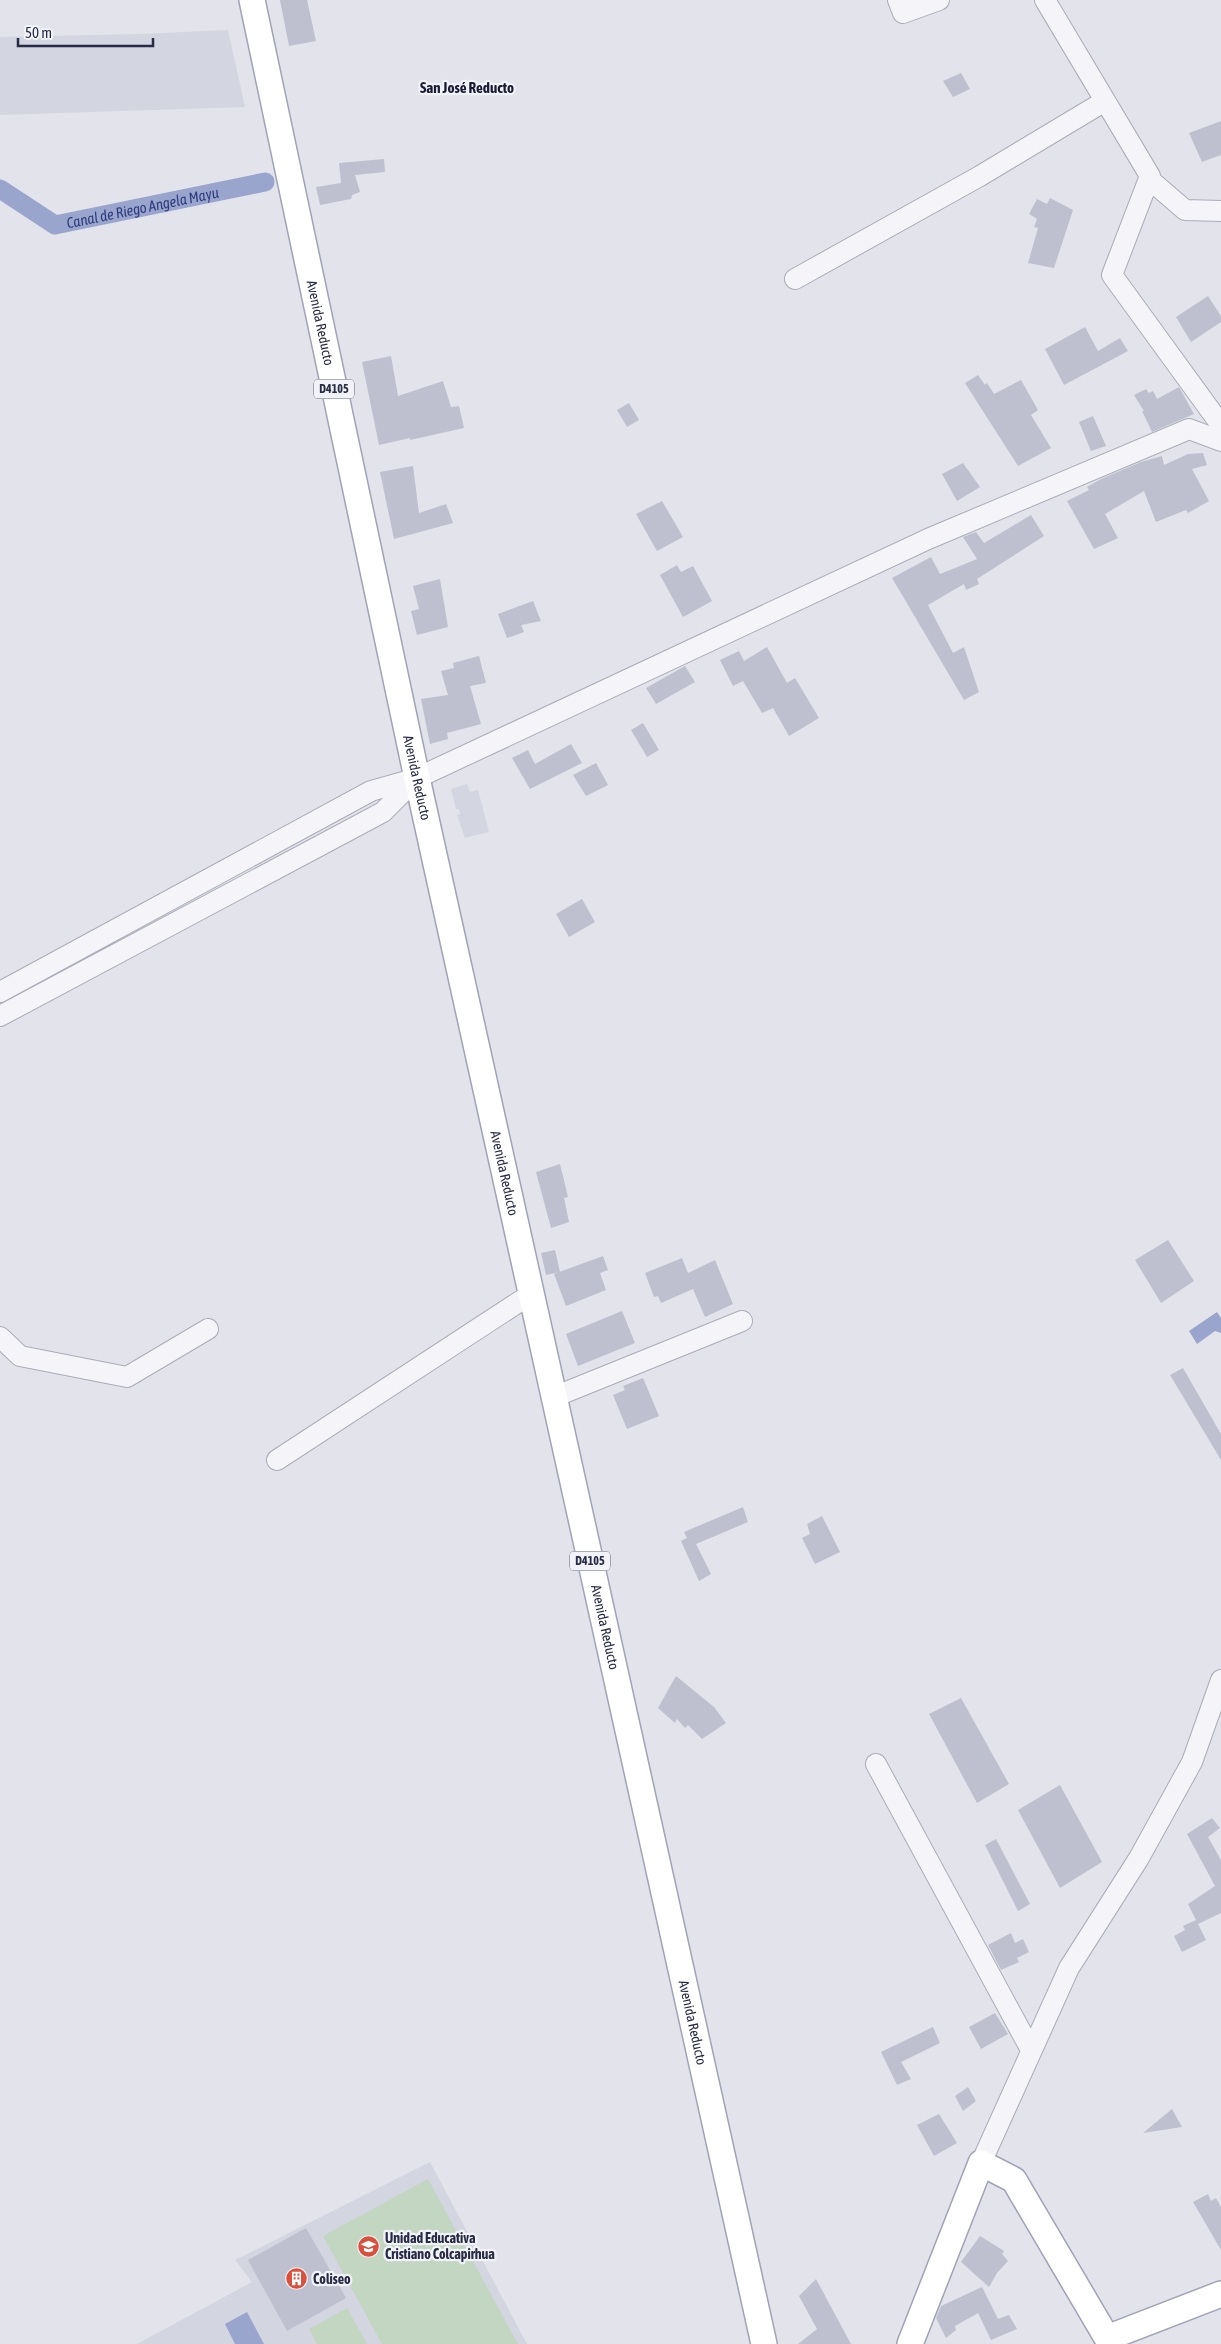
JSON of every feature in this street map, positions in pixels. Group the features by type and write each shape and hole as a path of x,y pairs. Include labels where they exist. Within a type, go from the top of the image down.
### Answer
{"main road":[{"name":"Avenida Reducto","path":"252,0 417,778 764,2344"},
{"path":"910,2344 981,2162 1014,2180 1109,2341 1221,2294"}],"street":[{"path":"898,0 902,13 938,0"},
{"path":"1045,0 1150,176 1112,276 1221,425"},
{"path":"795,279 980,176 1105,101"},
{"path":"1149,179 1185,210 1221,211"},
{"path":"0,992 371,791 417,778 928,539 1189,428 1221,441"},
{"path":"0,1016 383,812 417,778"},
{"path":"61,959 72,977"},
{"path":"277,1460 531,1294"},
{"path":"554,1397 742,1321"},
{"path":"0,1337 20,1356 127,1376 208,1329"},
{"path":"981,2162 1069,1968 1139,1858 1192,1762 1221,1680"},
{"path":"876,1764 1031,2050"}],"shaded area":[{"path":"228,30 245,107 0,115 0,37"},
{"path":"467,784 470,792 478,790 489,832 465,838 457,815 460,814 459,809 456,809 451,789"},
{"name":"Unidad Educativa Cristiano Colcapirhua","path":"430,2162 527,2344 137,2344 252,2282 235,2260"}],"green space":[{"path":"428,2179 518,2344 382,2344 323,2236"},
{"path":"347,2308 367,2344 317,2344 309,2329"}],"water":[{"path":"1217,1312 1221,1318 1221,1333 1215,1331 1197,1344 1189,1331"},
{"path":"247,2312 264,2344 235,2344 225,2324"}],"building":[{"path":"280,0 307,0 316,41 289,46"},
{"path":"961,73 970,89 953,97 943,81"},
{"path":"1221,121 1221,155 1202,162 1189,133"},
{"path":"384,159 385,172 355,175 360,192 352,195 351,199 320,205 316,187 341,183 339,163"},
{"path":"1050,198 1073,210 1054,268 1028,263 1038,228 1034,227 1037,219 1029,214 1037,199 1047,204"},
{"path":"1208,296 1221,316 1221,322 1191,342 1176,317"},
{"path":"1085,327 1098,351 1120,338 1128,351 1064,385 1045,349"},
{"path":"391,356 398,396 443,381 451,407 459,406 464,428 379,445 362,362"},
{"path":"978,375 985,385 987,383 994,394 1021,380 1038,410 1031,415 1051,448 1018,466 965,383"},
{"path":"1179,387 1194,414 1152,432 1142,411 1144,411 1134,395 1146,389 1149,393 1153,391 1157,399"},
{"path":"629,403 639,420 627,427 617,410"},
{"path":"1093,416 1106,446 1091,451 1079,422"},
{"path":"1203,453 1207,465 1192,469 1209,501 1188,513 1186,510 1156,522 1144,491 1105,514 1118,538 1094,549 1067,501 1089,490 1087,487 1101,479 1141,462 1162,456 1164,465 1188,454"},
{"path":"963,463 980,487 957,501 942,474"},
{"path":"413,466 419,513 446,504 453,523 394,539 380,472"},
{"path":"662,501 683,537 657,551 636,514"},
{"path":"1031,515 1044,536 977,579 979,584 966,590 964,584 928,605 953,653 964,647 979,692 964,700 892,578 931,557 940,574 977,559 963,537 976,532 984,543"},
{"path":"677,565 681,572 693,566 712,601 683,617 660,575"},
{"path":"440,579 448,627 417,635 411,611 419,609 413,586"},
{"path":"533,601 541,621 521,625 524,632 507,638 498,614"},
{"path":"767,647 787,683 795,678 819,718 789,736 773,708 762,713 743,681 733,686 720,660 739,651 744,661"},
{"path":"479,656 486,683 470,686 481,724 447,733 448,739 430,744 421,699 448,695 441,671 454,668 453,663"},
{"path":"685,666 695,682 656,704 646,688"},
{"path":"643,723 659,750 647,757 631,730"},
{"path":"571,744 582,763 530,789 512,758 528,750 535,764"},
{"path":"596,763 608,785 586,796 573,775"},
{"path":"582,899 595,922 569,937 556,914"},
{"path":"560,1164 568,1197 564,1198 569,1222 551,1228 536,1172"},
{"path":"1168,1240 1194,1281 1161,1303 1135,1260"},
{"path":"555,1250 560,1272 546,1275 541,1253"},
{"path":"603,1256 608,1270 600,1273 606,1290 566,1306 554,1274"},
{"path":"682,1258 688,1273 715,1260 733,1304 705,1317 693,1289 661,1303 658,1296 654,1297 645,1273"},
{"path":"622,1311 635,1343 578,1366 566,1334"},
{"path":"1183,1368 1221,1434 1221,1460 1170,1375"},
{"path":"643,1378 659,1416 627,1429 613,1395 625,1390 623,1386"},
{"path":"743,1507 748,1522 696,1544 711,1574 699,1581 681,1541 687,1538 684,1532"},
{"path":"822,1516 840,1552 815,1564 802,1538 810,1534 807,1524"},
{"path":"676,1676 714,1707 726,1723 702,1739 688,1725 685,1728 677,1719 675,1723 658,1708"},
{"path":"961,1698 1009,1784 977,1803 929,1714"},
{"path":"1060,1785 1102,1862 1060,1888 1018,1810"},
{"path":"1212,1818 1220,1828 1208,1837 1221,1860 1221,1913 1198,1924 1188,1904 1215,1886 1187,1834"},
{"path":"996,1839 1030,1904 1018,1911 985,1845"},
{"path":"1196,1920 1206,1940 1182,1952 1174,1936 1185,1930 1183,1926"},
{"path":"1011,1933 1015,1943 1023,1939 1029,1952 1017,1958 1019,1962 1001,1970 988,1945"},
{"path":"995,2013 1008,2034 981,2049 969,2027"},
{"path":"933,2027 940,2043 901,2062 911,2079 897,2085 881,2052"},
{"path":"968,2087 976,2101 963,2111 955,2096"},
{"path":"1172,2109 1182,2127 1143,2133"},
{"path":"939,2114 957,2143 934,2156 917,2125"},
{"path":"1208,2194 1211,2201 1216,2198 1221,2207 1221,2250 1193,2202"},
{"name":"Coliseo","path":"306,2228 346,2298 287,2331 248,2260"},
{"path":"980,2236 1004,2251 1002,2254 1008,2261 997,2273 989,2287 961,2262"},
{"path":"816,2279 851,2344 798,2344 817,2329 799,2296"},
{"path":"982,2287 998,2319 1009,2315 1017,2329 991,2340 978,2313 955,2326 956,2330 946,2338 936,2318 941,2306"}],"waterway":[{"name":"Canal de Riego Angela Mayu","path":"0,189 55,225 265,182"}],"place":[{"name":"Unidad Educativa Cristiano Colcapirhua","path":"369,2246"},
{"name":"Coliseo","path":"297,2279"}],"district":[{"name":"San José Reducto","path":"467,87"}]}
